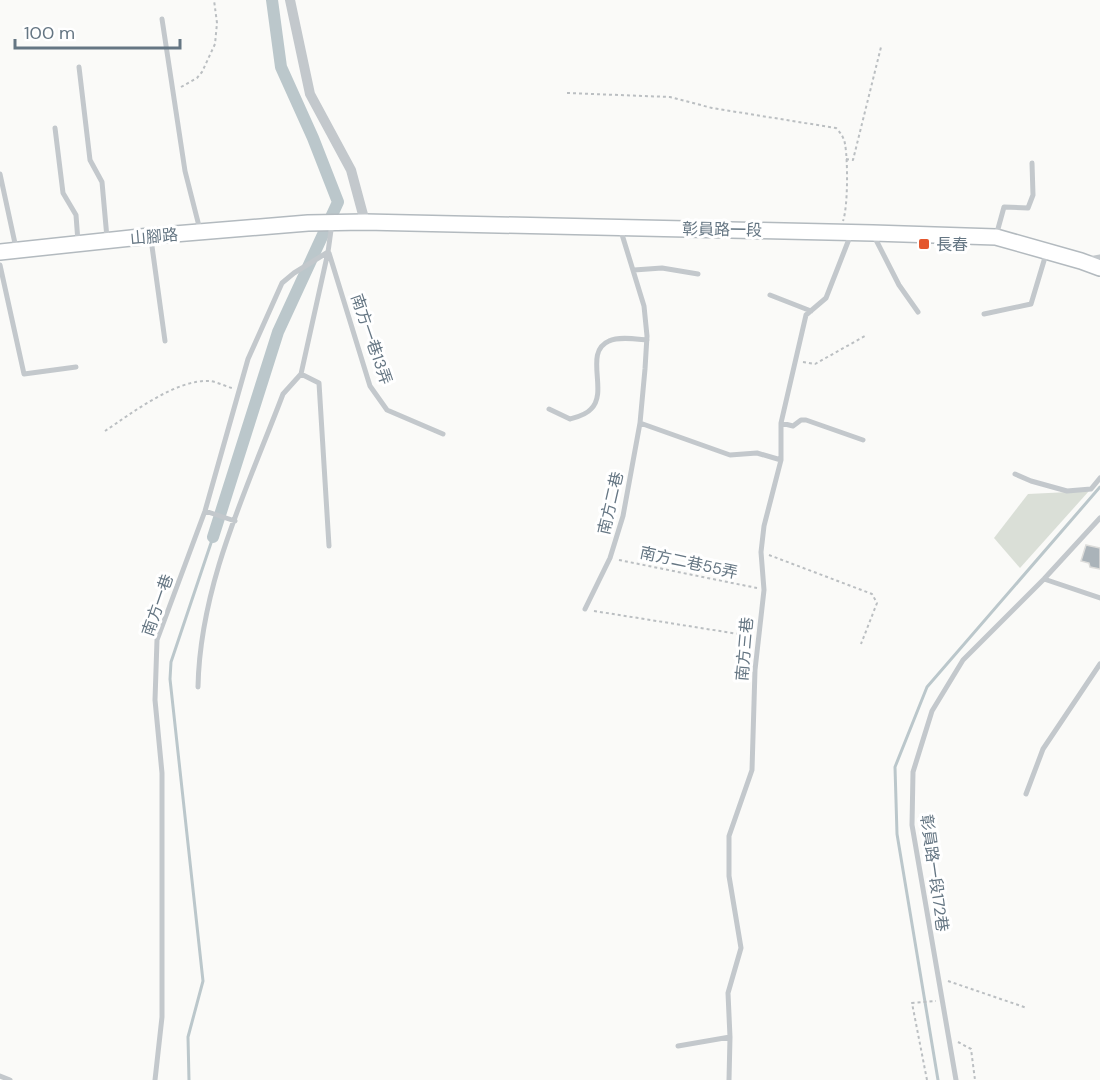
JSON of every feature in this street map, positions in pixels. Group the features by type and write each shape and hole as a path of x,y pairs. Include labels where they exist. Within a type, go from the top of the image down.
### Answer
{"main road":[{"name":"彰員路一段","path":"335,223 620,226 996,237 1100,268"},
{"name":"山腳路","path":"0,252 150,236 335,223"}],"street":[{"path":"290,0 310,94 351,170 366,222"}],"lane":[{"path":"162,19 185,171 201,232"},
{"path":"79,67 90,160 102,182 107,240"},
{"path":"55,128 63,193 76,215 78,243"},
{"path":"996,237 1004,207 1028,208 1033,195 1032,163"},
{"path":"0,174 16,250"},
{"path":"198,687 203,628 218,568 283,394 301,374 335,223"},
{"name":"南方二巷","path":"585,609 610,558 623,516 640,423 646,340 644,306 620,226"},
{"path":"873,232 899,285 918,312"},
{"name":"南方三巷","path":"729,1080 728,993 741,948 729,876 729,836 752,771 755,670 764,590 761,552 764,526 782,460 781,423 806,315 826,298 846,233"},
{"path":"150,236 165,341"},
{"path":"984,314 1031,304 1047,251"},
{"name":"南方一巷","path":"155,1080 162,1017 162,773 155,700 157,640 205,511 248,359 282,283 328,252"},
{"name":"南方一巷13弄","path":"328,252 370,386 387,410 443,434"},
{"path":"1081,261 1100,257"},
{"path":"0,265 24,374 76,368"},
{"path":"634,270 662,267 698,274"},
{"path":"770,295 811,311"},
{"path":"549,409 570,419 592,409 596,400 597,356 601,346 610,340 646,340"},
{"path":"301,374 320,383 329,546"},
{"path":"781,423 793,426 798,421 806,420 863,440"},
{"path":"640,423 730,455 757,453 782,460"},
{"path":"1015,474 1031,482 1067,492 1091,489 1100,478"},
{"path":"205,511 235,521"},
{"name":"彰員路一段172巷","path":"956,1080 912,825 913,772 932,711 963,660 1044,579 1100,518"},
{"path":"1044,579 1100,598"},
{"path":"1026,794 1043,749 1100,664"},
{"path":"678,1046 730,1037"},
{"path":"0,1076 10,1080"}],"path":[{"path":"172,93 197,78 206,65 217,33 214,0"},
{"path":"846,159 853,160 880,47"},
{"path":"567,93 670,97 712,108 836,128 841,133 845,145 846,233"},
{"path":"795,360 815,364 865,336"},
{"path":"105,431 146,403 170,390 211,381 239,390"},
{"path":"761,552 872,594 877,603 861,644"},
{"name":"南方二巷55弄","path":"610,558 764,590"},
{"path":"585,609 759,637"},
{"path":"939,981 951,981 1027,1008"},
{"path":"927,1080 912,1003 942,1000"},
{"path":"949,1040 965,1044 971,1049 975,1080"}],"shaded area":[{"path":"1089,491 1020,568 994,538 1028,494"}],"building":[{"path":"1086,545 1100,548 1100,569 1090,567 1089,563 1081,561"}],"waterway":[{"path":"213,537 278,332 338,202 313,138 281,67 272,0"},
{"path":"938,1080 897,834 895,767 927,687 1100,487"},
{"path":"189,1080 188,1037 203,981 170,679 171,662 213,537"}],"place":[{"name":"長春","path":"924,244"}]}
